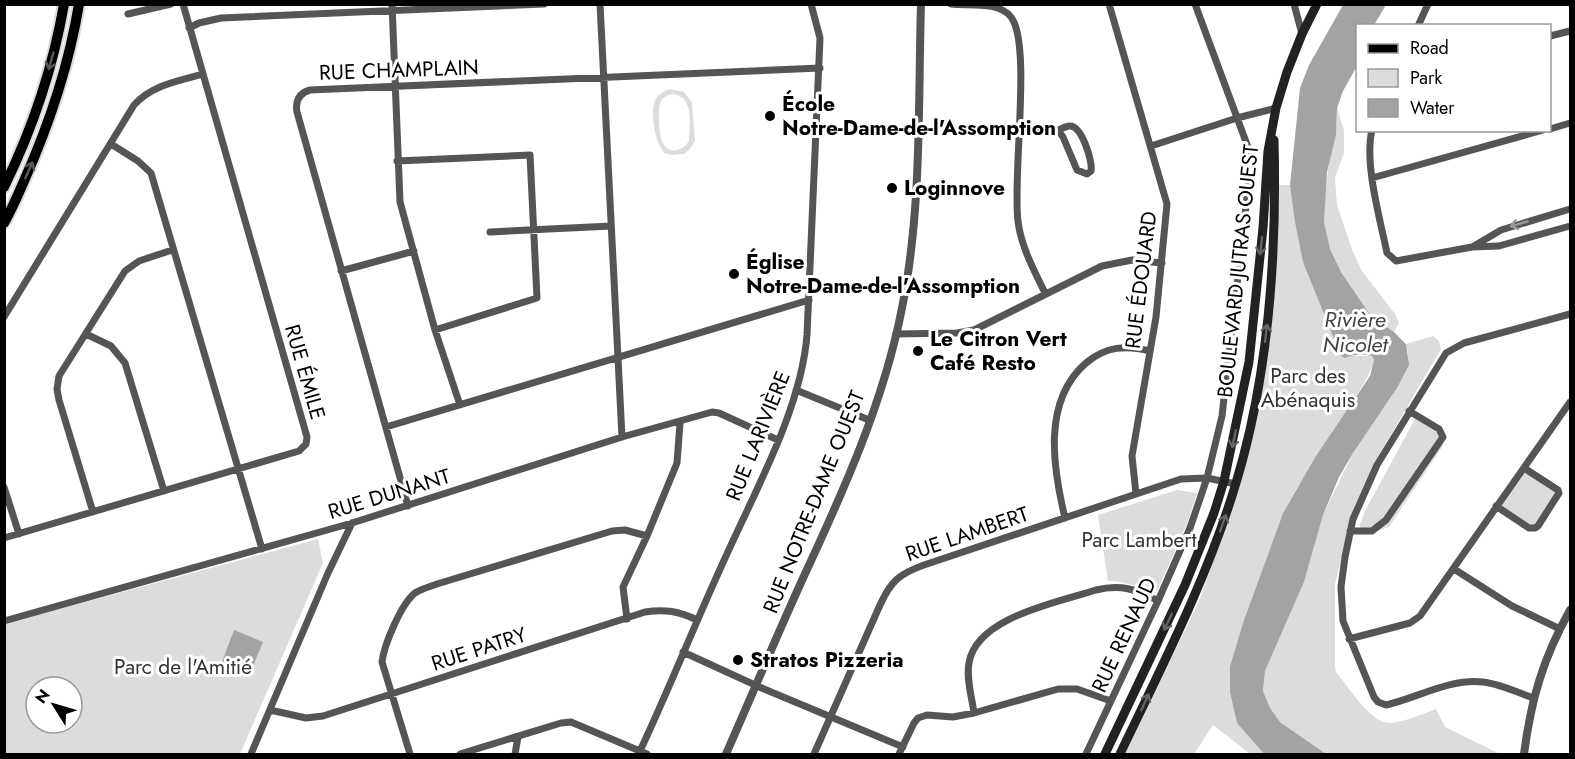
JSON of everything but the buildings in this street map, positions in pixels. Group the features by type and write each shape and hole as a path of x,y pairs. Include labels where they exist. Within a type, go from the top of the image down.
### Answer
{"main road":[{"path":"4,187 21,152 41,95 59,32 64,4"},
{"path":"4,223 35,156 55,99 79,4"},
{"name":"BOULEVARD JUTRAS OUEST","path":"1120,754 1196,593 1236,484 1255,408 1266,328 1271,274 1276,108 1287,72 1317,4"},
{"name":"BOULEVARD JUTRAS OUEST","path":"1105,754 1185,585 1214,513 1224,481 1249,362 1263,228 1268,151 1274,126"}],"street":[{"path":"128,14 171,4"},
{"name":"RUE ÉMILE","path":"4,538 238,470 298,451 306,444 307,437 183,4"},
{"path":"189,28 221,18 392,8 544,4"},
{"path":"600,4 622,437"},
{"name":"RUE LARIVIÈRE","path":"643,753 683,652 778,440 796,390 806,349 820,68 820,38 811,4"},
{"name":"RUE NOTRE-DAME OUEST","path":"726,754 856,457 896,334 908,267 914,211 921,4"},
{"path":"951,4 999,8 1006,12 1015,23 1020,47 1017,219 1019,233 1030,263 1045,293"},
{"name":"RUE ÉDOUARD","path":"1109,4 1167,204 1162,263 1150,351 1132,456 1136,494"},
{"name":"RUE RENAUD","path":"1086,754 1190,528 1208,478 1222,416 1251,171 1249,150 1195,4"},
{"path":"1294,4 1302,34"},
{"path":"1419,24 1428,4"},
{"path":"392,8 400,202 435,330 460,405"},
{"path":"1551,36 1570,31"},
{"name":"RUE CHAMPLAIN","path":"408,506 297,112 296,103 300,95 310,90 820,68"},
{"path":"4,317 134,105 141,97 162,86 203,74"},
{"path":"1151,146 1276,108"},
{"path":"1551,129 1570,123"},
{"path":"1019,130 1046,133 1070,126 1078,130 1092,165 1091,171 1087,174 1077,170 1058,130"},
{"path":"1372,132 1370,149 1372,178 1387,253 1396,261 1472,248 1499,246 1570,226"},
{"path":"1372,178 1536,132"},
{"path":"111,144 138,161 151,173 262,549"},
{"path":"398,161 530,155 537,298 435,330"},
{"path":"1472,248 1501,230 1570,209"},
{"path":"490,232 611,226"},
{"path":"93,512 57,389 62,370 129,267 139,261 172,250"},
{"path":"341,271 414,251"},
{"path":"896,334 957,333 974,330 1045,293 1112,263 1132,260 1162,263"},
{"path":"386,427 809,300"},
{"path":"1533,698 1475,681 1450,685 1386,705 1378,702 1343,621 1341,587 1350,531 1359,504 1377,465 1441,360 1451,350 1464,344 1570,314"},
{"path":"86,334 111,346 125,363 164,491"},
{"path":"1065,518 1056,481 1054,459 1059,410 1065,387 1077,371 1101,352 1133,346 1150,351"},
{"path":"796,390 869,420"},
{"path":"1349,639 1399,626 1415,619 1428,607 1570,402"},
{"path":"1350,531 1372,531 1386,520 1443,437 1439,429 1409,411"},
{"name":"RUE DUNANT","path":"4,621 352,523 622,437 680,423 712,412 719,413 778,440"},
{"path":"627,619 623,586 647,536 677,463 680,423"},
{"path":"1496,506 1529,528 1538,526 1559,493 1558,490 1524,468"},
{"name":"RUE LAMBERT","path":"814,754 880,605 895,579 912,569 1181,479 1208,478 1236,484"},
{"path":"4,487 19,534"},
{"path":"251,754 328,573 352,523"},
{"path":"410,754 390,695 383,669 383,654 403,609 416,592 612,531 625,530 647,536"},
{"path":"1454,569 1512,606 1560,629"},
{"path":"974,713 968,670 971,655 977,643 1002,622 1096,590 1112,587 1134,589 1158,601"},
{"name":"RUE PATRY","path":"270,710 314,718 659,610 676,611 697,620"},
{"path":"1524,754 1533,698 1560,629 1570,610"},
{"path":"683,652 903,747"},
{"path":"899,754 918,718 927,714 953,717 974,713 1058,689 1077,689 1111,701"},
{"path":"460,754 561,723 571,722 643,753"},
{"path":"514,754 518,736"}],"green space":[{"path":"670,89 684,92 692,102 695,141 684,154 665,153 656,136 653,121 655,101 661,93","holes":["673,94 680,96 688,106 689,141 680,149 672,150 666,147 662,140 659,109 665,97"]},
{"path":"1337,108 1344,130 1344,153 1335,178 1337,205 1362,271 1395,314 1399,323 1394,332 1371,316 1341,272 1330,249 1324,222 1325,196 1330,154 1336,135"},
{"name":"Parc des Abénaquis","path":"1276,185 1290,185 1303,262 1350,356 1372,356 1374,360 1352,404 1283,513 1244,620 1230,666 1237,723 1264,754 1250,754 1213,725 1194,754 1125,754 1199,601 1239,489 1257,419 1270,329"},
{"path":"1433,336 1439,341 1441,349 1373,465 1354,508 1335,584 1335,666 1336,672 1360,703 1383,722 1402,721 1436,709 1445,727 1500,754 1326,754 1280,722 1270,708 1263,691 1265,671 1304,582 1323,515 1353,453 1397,388 1408,354 1406,344"},
{"path":"1415,419 1442,435 1444,440 1442,447 1389,527 1360,531 1365,511"},
{"path":"1524,468 1558,490 1535,528 1496,506"},
{"name":"Parc Lambert","path":"1177,490 1197,493 1187,524 1157,591 1108,581 1098,515"},
{"name":"Parc de l'Amitié","path":"318,539 323,563 240,754 5,754 4,624"}],"water":[{"name":"Rivière Nicolet","path":"1343,5 1386,5 1375,24 1356,24 1356,68 1343,91 1337,108 1336,135 1327,172 1324,222 1330,249 1341,272 1371,316 1394,332 1406,344 1409,365 1397,388 1339,477 1323,515 1304,582 1265,671 1263,691 1270,708 1280,722 1326,754 1264,754 1237,723 1230,692 1230,666 1244,620 1283,513 1316,456 1370,376 1374,360 1372,356 1365,355 1345,358 1341,356 1303,262 1290,185 1300,88 1309,65"},
{"path":"234,630 263,642 250,673 222,662"}],"place":[{"name":"École Notre-Dame-de-l'Assomption","path":"770,116"},
{"name":"Loginnove","path":"892,188"},
{"name":"Église Notre-Dame-de-l'Assomption","path":"734,274"},
{"name":"Le Citron Vert Café Resto","path":"918,351"},
{"name":"Stratos Pizzeria","path":"738,660"}]}
